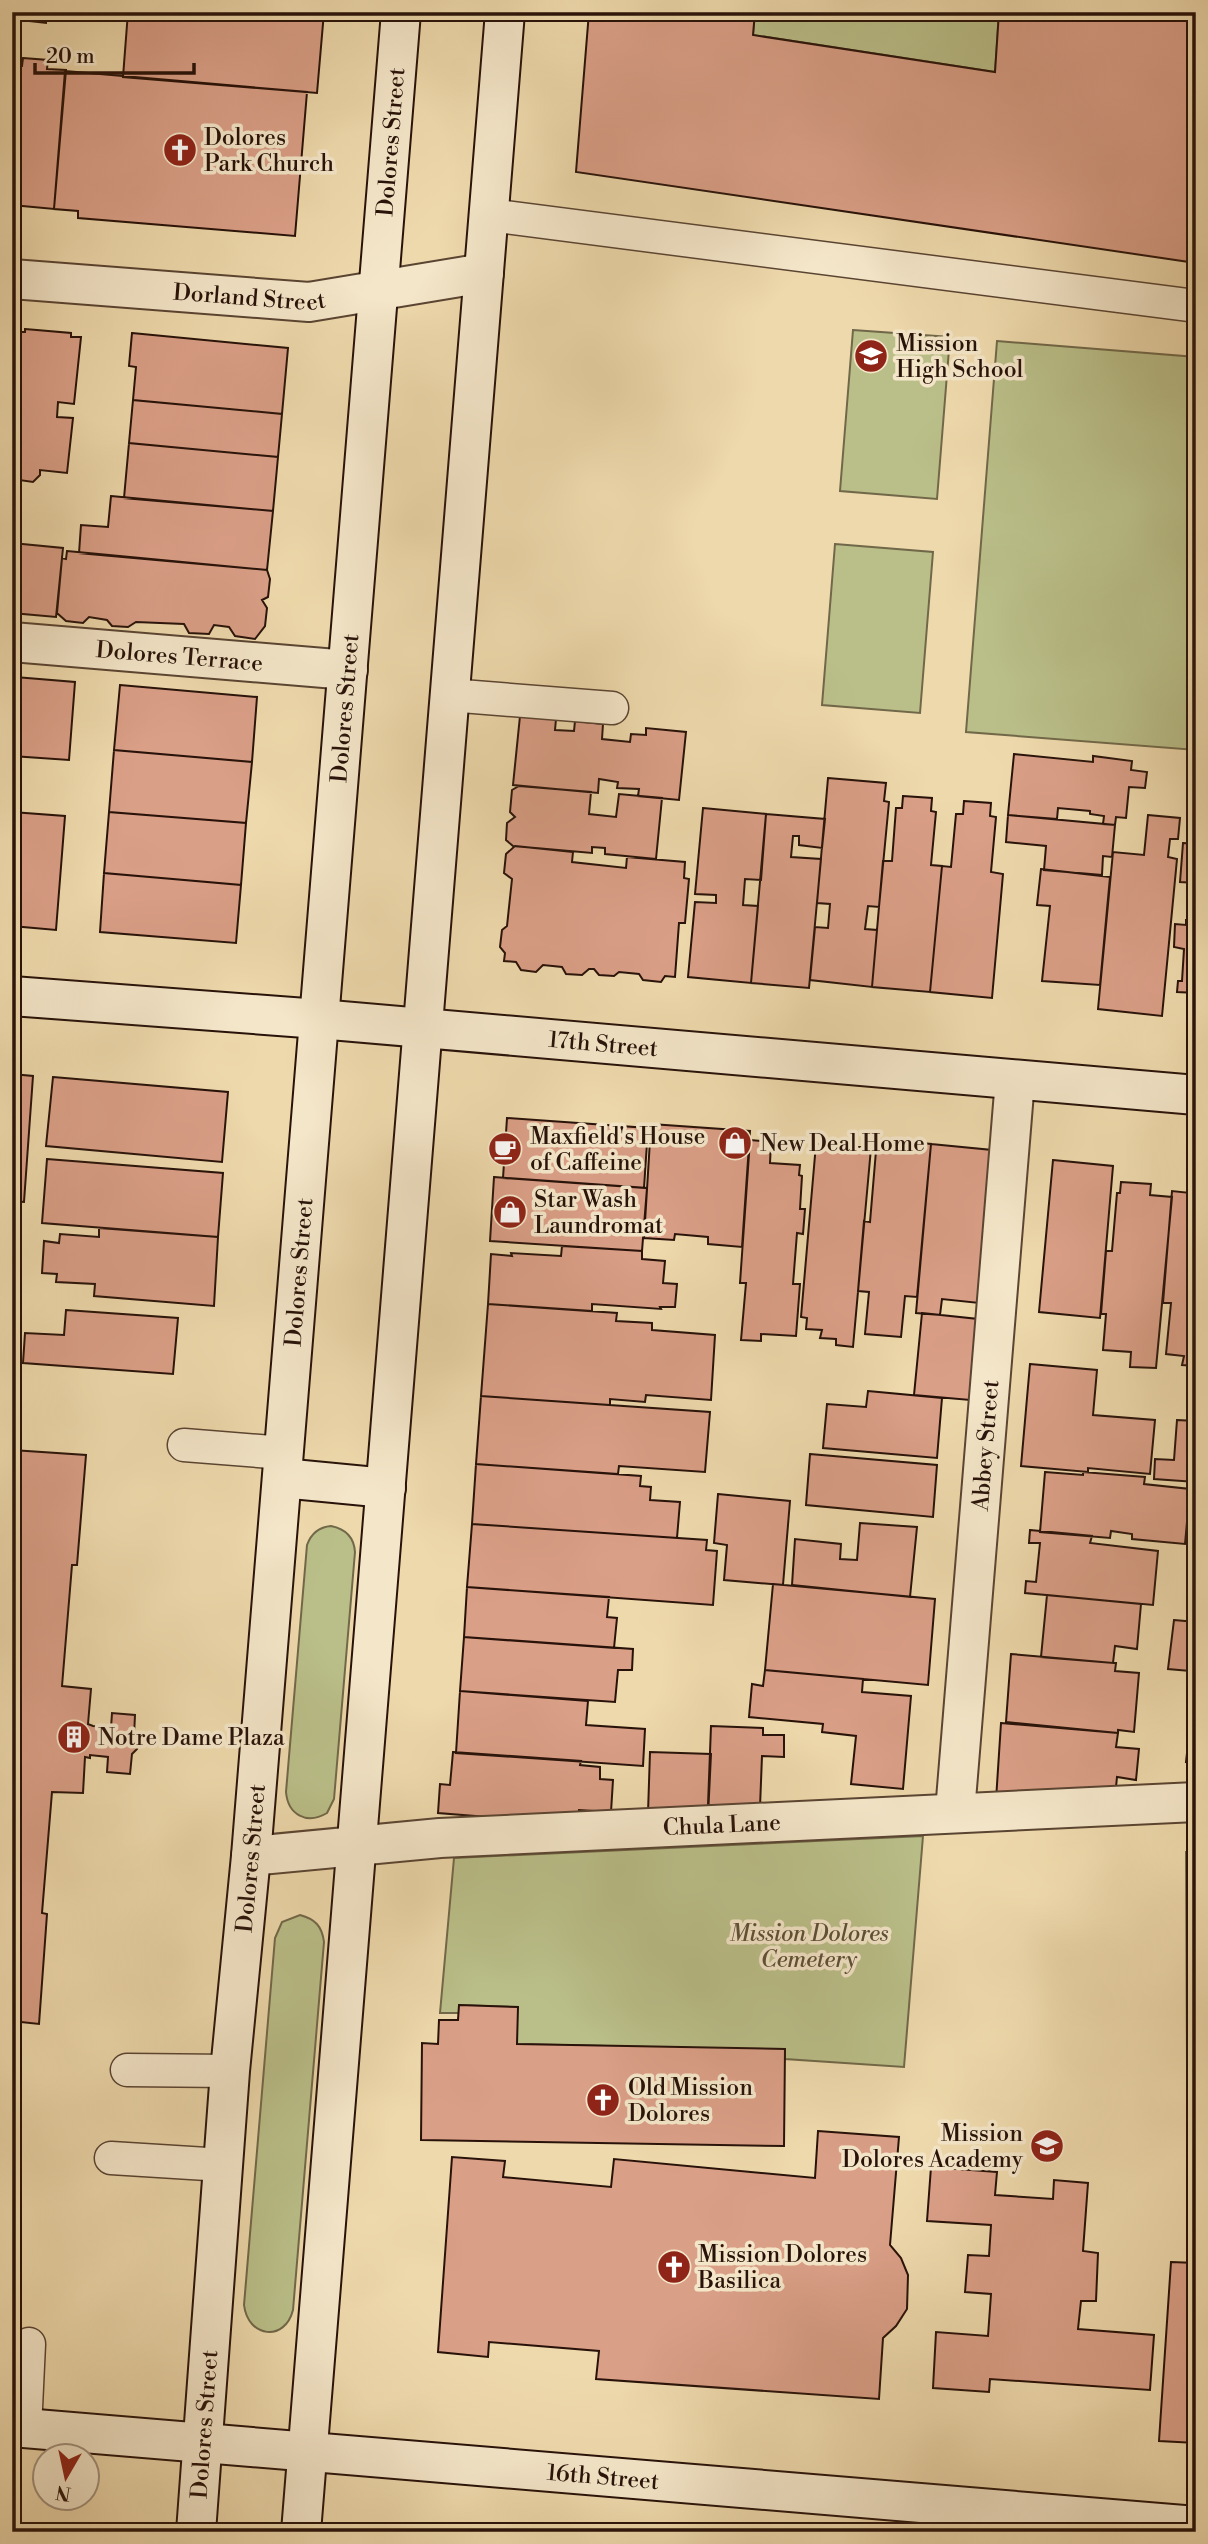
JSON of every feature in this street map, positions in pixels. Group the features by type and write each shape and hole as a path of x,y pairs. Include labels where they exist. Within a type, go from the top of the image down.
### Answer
{"main road":[{"name":"Dolores Street","path":"197,2532 230,2071 251,1856 401,12"},
{"path":"301,2532 505,12"},
{"name":"Dorland Street","path":"12,279 309,302 484,273"},
{"name":"Dolores Terrace","path":"12,642 348,670"},
{"name":"17th Street","path":"12,996 319,1019 1196,1096"},
{"name":"Abbey Street","path":"955,1812 1015,1080"},
{"path":"283,1465 386,1488"},
{"name":"Chula Lane","path":"251,1856 440,1838 1196,1802"},
{"name":"16th Street","path":"19,2428 308,2452 1086,2525 1196,2526"}],"lane":[{"path":"489,215 1196,306"},
{"path":"449,695 612,708"},
{"path":"184,1445 283,1465"},
{"path":"127,2070 230,2071"},
{"path":"111,2158 223,2165"},
{"path":"19,2428 29,2344"}],"green space":[{"path":"755,12 999,12 995,72 753,35"},
{"path":"853,330 950,337 937,499 840,491"},
{"path":"997,341 1196,357 1196,750 966,732"},
{"path":"835,544 933,552 920,713 822,705"},
{"path":"331,1526 348,1534 355,1552 334,1799 327,1813 306,1818 290,1807 286,1792 307,1545 316,1532"},
{"name":"Mission Dolores Cemetery","path":"923,1836 904,2067 785,2059 785,2050 517,2044 517,2007 459,2005 459,2013 440,2013 454,1858"},
{"path":"1186,1852 1196,1852 1196,2062 1187,2062"},
{"path":"300,1915 317,1924 324,1942 293,2310 283,2327 267,2332 252,2324 244,2305 275,1938 282,1922"}],"building":[{"path":"30,12 67,12 67,15 47,13 46,23 30,21"},
{"path":"128,12 324,12 317,93 123,77"},
{"path":"589,12 755,12 753,35 995,72 999,12 1196,12 1196,263 576,172"},
{"path":"23,58 48,60 47,69 66,70 54,209 12,205 12,66 22,66"},
{"name":"Dolores Park Church","path":"65,71 307,92 295,236 78,218 78,211 54,209"},
{"path":"25,329 71,333 71,337 81,337 74,404 58,402 57,417 73,418 67,473 40,470 40,475 33,482 12,479 12,383 17,332 25,332"},
{"path":"132,333 288,348 282,414 133,400 136,367 129,366"},
{"path":"12,334 17,335 12,383"},
{"path":"133,400 282,414 278,457 129,443"},
{"path":"129,443 278,457 273,511 124,498"},
{"path":"111,496 273,511 267,570 79,553 81,525 108,527"},
{"path":"12,543 63,548 56,617 12,613"},
{"path":"67,551 267,570 270,579 268,597 262,600 267,608 265,626 255,639 235,636 229,627 214,625 209,634 189,633 184,624 136,622 128,627 112,626 107,620 89,617 83,623 66,621 57,613 62,558 66,559"},
{"path":"15,677 75,682 69,760 12,756"},
{"path":"120,685 257,697 252,762 114,750"},
{"path":"520,716 556,719 555,730 574,731 575,721 603,724 602,739 630,742 631,734 646,735 646,728 686,732 679,800 638,796 639,789 617,788 618,782 599,779 598,793 513,785"},
{"path":"114,750 252,762 246,823 109,812"},
{"path":"1014,754 1093,762 1093,756 1132,761 1131,770 1147,772 1145,788 1129,787 1126,818 1116,817 1115,825 1103,824 1104,816 1090,814 1090,811 1058,808 1057,819 1008,815"},
{"path":"828,778 886,783 884,801 889,802 879,907 868,906 865,929 877,930 872,987 810,980 815,927 828,928 830,904 817,903"},
{"path":"519,786 591,792 589,814 616,817 619,794 662,798 656,859 605,854 605,848 592,847 592,853 513,846 506,840 507,823 515,817 510,812 512,790"},
{"path":"903,796 932,798 931,811 936,812 931,865 942,866 930,992 872,987 883,861 892,861 896,808 902,808"},
{"path":"964,801 991,803 990,816 996,817 991,872 1003,874 992,998 930,992 942,866 951,867 956,814 963,814"},
{"path":"703,808 766,814 761,880 745,879 743,905 758,906 751,983 688,977 695,902 716,903 716,895 695,894"},
{"path":"12,812 65,816 56,930 12,926"},
{"path":"109,812 246,823 241,885 104,873"},
{"path":"766,814 825,819 822,848 799,845 799,836 793,836 791,857 821,859 809,988 751,983"},
{"path":"1008,815 1115,825 1112,857 1103,856 1102,875 1044,870 1046,846 1006,842"},
{"path":"1148,815 1180,818 1178,839 1170,839 1168,857 1177,859 1162,1016 1098,1009 1113,852 1144,855"},
{"path":"1183,843 1196,844 1196,883 1180,882"},
{"path":"515,846 573,852 572,862 626,868 627,857 685,862 684,878 689,879 685,923 679,923 675,977 665,976 661,982 643,980 639,974 619,972 614,976 599,975 594,969 589,969 582,975 566,974 562,967 543,965 536,972 521,970 516,962 504,961 505,953 500,947 502,930 507,926 512,879 504,873 506,854"},
{"path":"1041,869 1110,877 1100,985 1042,981 1050,906 1037,905"},
{"path":"104,873 241,885 236,943 100,932"},
{"path":"1196,909 1196,993 1177,992 1178,981 1182,981 1184,949 1174,947 1175,924 1186,925 1186,920 1195,920"},
{"path":"12,1074 33,1076 24,1202 12,1201"},
{"path":"53,1077 228,1092 222,1162 46,1146"},
{"path":"507,1118 648,1128 644,1188 503,1178"},
{"path":"651,1124 750,1131 742,1247 708,1244 708,1237 675,1234 674,1240 644,1238"},
{"path":"877,1139 931,1144 917,1297 905,1296 901,1337 865,1334 869,1292 858,1291 864,1221 870,1222"},
{"path":"750,1140 771,1142 770,1163 800,1165 800,1209 805,1209 803,1234 797,1233 793,1284 800,1284 796,1336 761,1334 761,1341 741,1340 746,1283 740,1283"},
{"path":"816,1144 871,1148 853,1347 836,1345 836,1339 820,1338 822,1330 806,1329 807,1318 801,1317"},
{"path":"931,1144 992,1150 979,1303 942,1299 940,1315 916,1313"},
{"path":"47,1159 223,1173 218,1237 42,1223"},
{"path":"1053,1160 1113,1166 1100,1318 1039,1312"},
{"path":"494,1177 647,1188 642,1251 490,1241"},
{"path":"1121,1182 1151,1184 1150,1195 1172,1197 1156,1368 1130,1367 1131,1352 1103,1350 1106,1314 1101,1314 1106,1251 1112,1251 1117,1193 1120,1193"},
{"path":"1190,1186 1196,1186 1196,1366 1182,1365 1184,1356 1166,1354 1171,1303 1163,1303 1172,1191 1190,1193"},
{"path":"99,1228 218,1237 214,1306 94,1296 95,1284 56,1282 57,1274 42,1273 44,1241 59,1243 60,1234 99,1237"},
{"path":"562,1246 642,1251 642,1259 665,1261 663,1283 677,1284 675,1307 660,1307 661,1309 592,1304 592,1311 488,1304 491,1254 561,1256"},
{"path":"488,1304 617,1313 616,1321 652,1323 652,1330 715,1335 711,1400 646,1395 645,1402 610,1399 610,1405 481,1396"},
{"path":"66,1310 178,1318 173,1374 23,1363 25,1333 64,1335"},
{"path":"922,1313 978,1319 970,1400 914,1395"},
{"path":"1030,1364 1097,1370 1093,1415 1155,1420 1150,1474 1088,1468 1088,1472 1021,1466"},
{"path":"868,1391 942,1398 937,1458 823,1448 827,1404 866,1407"},
{"path":"481,1396 710,1412 705,1472 619,1466 618,1474 476,1464"},
{"path":"1177,1420 1196,1421 1196,1482 1154,1479 1155,1459 1174,1460"},
{"name":"Notre Dame Plaza","path":"12,1450 86,1455 77,1565 72,1565 62,1686 91,1689 88,1724 93,1726 111,1728 112,1713 135,1715 134,1736 138,1743 132,1754 130,1774 107,1772 108,1757 90,1755 90,1758 85,1757 83,1793 52,1792 42,1913 47,1914 39,2024 12,2021"},
{"path":"810,1454 937,1465 933,1517 806,1505"},
{"path":"476,1464 641,1476 640,1486 651,1487 650,1500 680,1502 677,1538 472,1524"},
{"path":"1045,1472 1145,1477 1144,1484 1190,1489 1185,1544 1132,1539 1132,1534 1111,1531 1110,1538 1040,1532"},
{"path":"718,1494 790,1501 783,1585 724,1580 727,1545 714,1543"},
{"path":"860,1523 917,1527 910,1597 792,1585 795,1539 841,1544 840,1559 857,1560"},
{"path":"472,1524 707,1540 706,1550 717,1551 713,1605 467,1587"},
{"path":"1030,1530 1092,1536 1090,1543 1158,1551 1153,1605 1025,1593 1026,1581 1036,1582 1040,1543 1029,1543"},
{"path":"773,1584 935,1599 928,1685 765,1670"},
{"path":"467,1587 609,1597 607,1617 617,1618 614,1648 464,1637"},
{"path":"1047,1595 1141,1604 1137,1649 1115,1646 1113,1663 1041,1657"},
{"path":"1174,1620 1196,1622 1190,1671 1168,1669"},
{"path":"464,1637 633,1649 632,1670 618,1670 615,1702 460,1691"},
{"path":"1011,1654 1116,1663 1115,1671 1139,1673 1134,1732 1118,1730 1118,1733 1006,1722"},
{"path":"765,1670 863,1679 862,1692 911,1696 903,1789 851,1784 856,1736 822,1732 823,1724 749,1717 752,1684 763,1686"},
{"path":"1196,1674 1196,1763 1186,1762"},
{"path":"460,1691 588,1701 586,1725 645,1729 643,1766 456,1753"},
{"path":"1001,1723 1118,1733 1116,1747 1139,1749 1136,1780 1117,1777 1115,1797 996,1800"},
{"path":"711,1726 763,1728 763,1735 784,1735 784,1757 762,1756 760,1807 708,1805"},
{"path":"453,1752 581,1761 580,1765 600,1767 600,1779 613,1780 611,1812 579,1810 578,1824 438,1813 440,1784 450,1785"},
{"path":"650,1752 711,1754 708,1816 648,1813"},
{"name":"Old Mission Dolores","path":"459,2005 518,2007 517,2044 785,2049 784,2146 421,2140 422,2043 438,2044 439,2020 458,2020"},
{"name":"Mission Dolores Basilica","path":"818,2131 899,2137 890,2245 901,2258 908,2275 907,2309 896,2326 883,2338 879,2399 596,2379 599,2351 489,2342 488,2357 438,2352 452,2157 505,2161 503,2177 611,2187 614,2159 815,2178"},
{"path":"931,2167 997,2172 995,2195 1053,2199 1054,2180 1088,2183 1083,2251 1098,2253 1096,2301 1081,2301 1078,2329 1154,2335 1150,2390 990,2379 989,2392 933,2388 936,2332 988,2336 991,2294 965,2292 968,2255 989,2256 991,2225 927,2221"},
{"path":"1171,2262 1196,2263 1196,2443 1159,2441"},
{"path":"12,2526 76,2532 12,2532"}],"place":[{"name":"Dolores Park Church","path":"180,150"},
{"name":"Mission High School","path":"871,356"},
{"name":"New Deal Home","path":"735,1143"},
{"name":"Maxfield's House of Caffeine","path":"505,1149"},
{"name":"Star Wash Laundromat","path":"510,1212"},
{"name":"Notre Dame Plaza","path":"74,1737"},
{"name":"Old Mission Dolores","path":"603,2100"},
{"name":"Mission Dolores Academy","path":"1047,2146"},
{"name":"Mission Dolores Basilica","path":"674,2267"}]}
